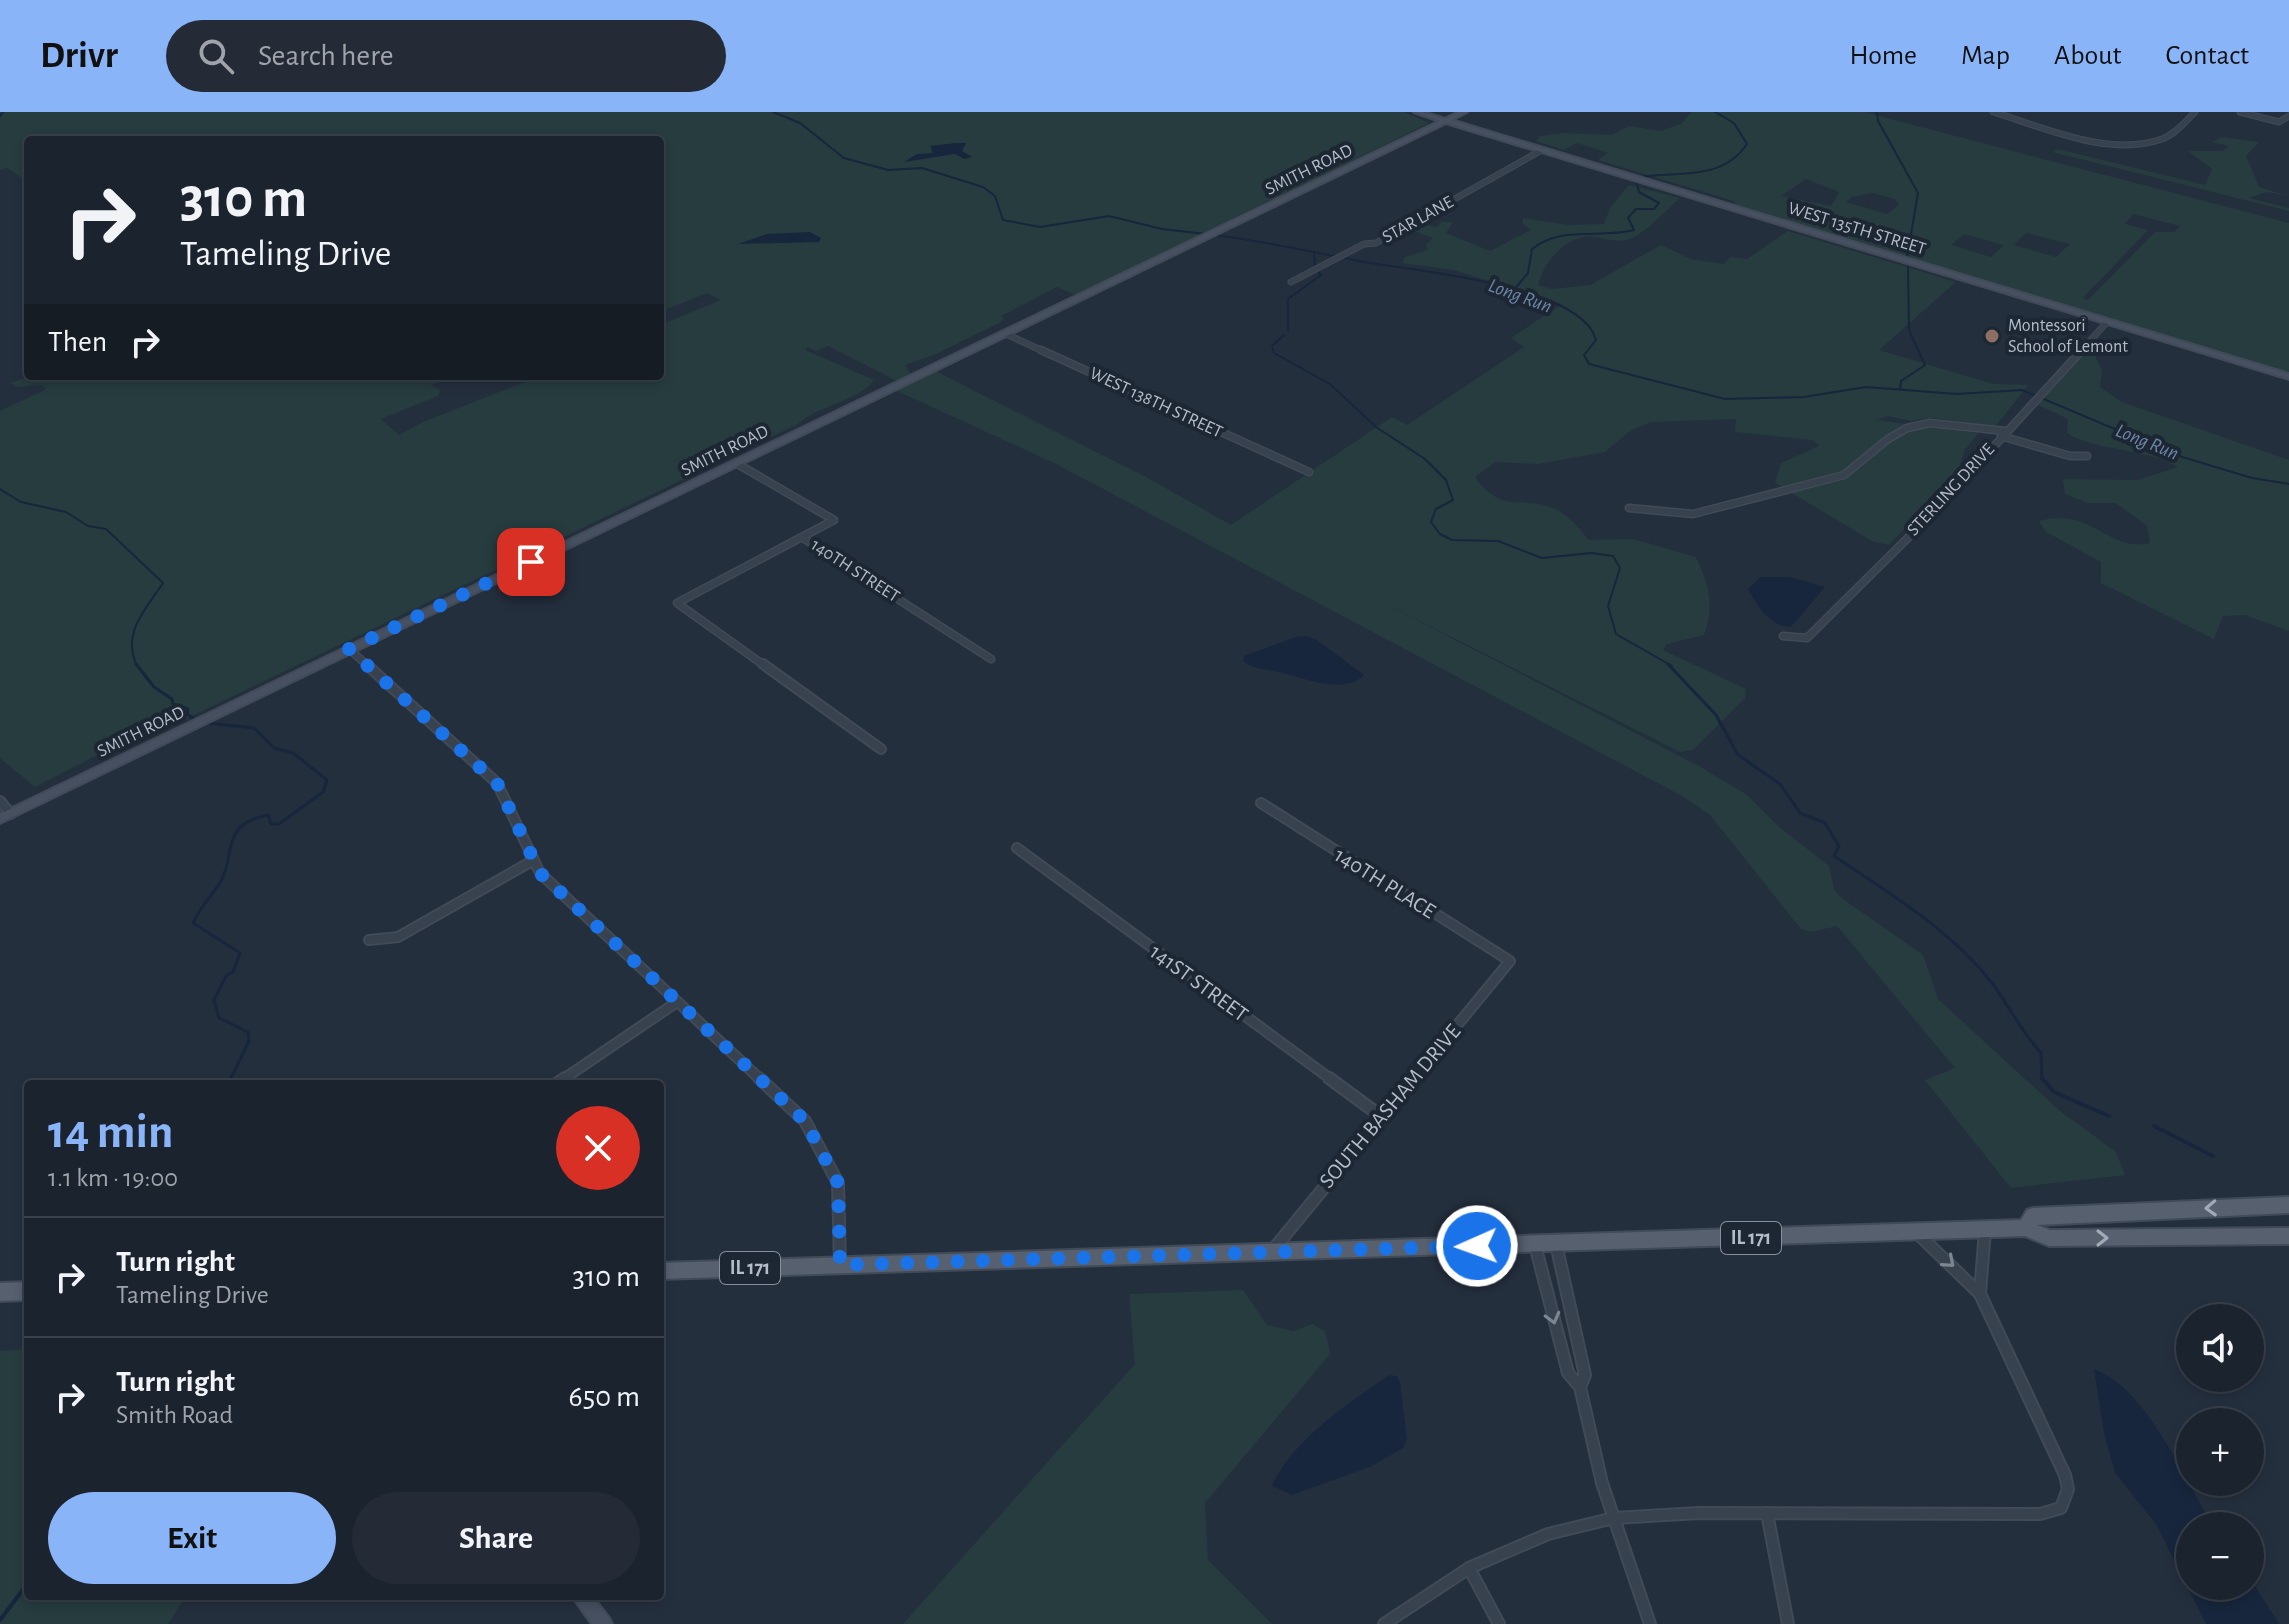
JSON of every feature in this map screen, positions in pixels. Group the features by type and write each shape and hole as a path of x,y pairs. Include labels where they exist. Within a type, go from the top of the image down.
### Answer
{"main road":[{"name":"IL 171","path":"2026,1228 2033,1216 2289,1205"},
{"name":"IL 171","path":"664,1271 2026,1228 2049,1238 2289,1236"},
{"path":"0,1292 24,1291"}],"street":[{"name":"WEST 135TH STREET","path":"1417,112 2289,377"},
{"name":"SMITH ROAD","path":"0,819 1464,112"},
{"path":"1993,112 2096,140 2138,144 2163,139 2195,112"},
{"path":"2240,112 2279,122 2289,116"},
{"path":"2138,144 2145,149"},
{"name":"STAR LANE","path":"1291,282 1364,244 1376,243 1542,150"},
{"name":"STERLING DRIVE","path":"1783,636 1807,638 1934,512 2107,322"},
{"name":"WEST 138TH STREET","path":"1004,333 1309,472"},
{"path":"1629,508 1693,514 1844,475 1907,428 1930,423 2003,433 2070,456 2087,456"},
{"name":"140TH STREET","path":"736,463 834,520 803,538 991,659"},
{"path":"803,538 677,603 881,749"},
{"path":"349,649 497,783 540,873 805,1121 838,1183 840,1265"},
{"path":"0,801 11,814"},
{"name":"140TH PLACE","path":"1261,803 1510,961"},
{"name":"141ST STREET","path":"1017,848 1382,1117"},
{"path":"369,940 398,937 534,860"},
{"name":"SOUTH BASHAM DRIVE","path":"1272,1252 1510,961"},
{"path":"562,1080 677,1002"},
{"path":"1980,1294 1985,1230"},
{"path":"1384,1624 1469,1568 1548,1534 1614,1518 1767,1513 2040,1514 2061,1508 2068,1489 2065,1475 1980,1294 1915,1232"},
{"path":"1556,1244 1585,1375 1580,1387"},
{"path":"1535,1245 1568,1373 1580,1387 1614,1518 1650,1624"},
{"path":"1767,1513 1788,1624"},
{"path":"1469,1568 1499,1624"},
{"path":"584,1600 603,1624"}],"green space":[{"path":"0,112 1404,112 1429,123 1076,295 1057,287 1001,316 1004,318 1001,322 934,355 905,365 911,374 897,381 828,346 816,351 808,347 805,350 874,380 860,393 798,424 171,726 154,726 35,787 0,758 0,411 45,390 43,385 18,387 10,383 24,378 444,380 431,385 440,390 438,396 381,419 399,435 423,422 530,380 664,380 664,323 721,300 707,293 664,310 664,136 24,136 24,179 7,168 0,170"},
{"path":"1692,112 1864,112 2289,223 2289,373 1735,205 1734,201 1598,160 1608,153 1577,143 1564,150 1536,141 1540,136 1562,133 1612,135 1629,126 1660,131 1681,124","holes":["1806,179 1839,192 1831,206 1781,196","1873,193 1895,199 1899,205 1887,214 1846,202 1852,197","2133,214 2180,226 2175,232 2155,232 2088,300 2083,298 2148,230 2125,224","2026,233 2069,244 2056,257 2014,245","1964,234 2003,245 1991,257 1951,245"]},
{"path":"2222,137 2259,142 2246,156 2259,187 2289,196 2266,192 2249,198 2289,208 2289,211 2052,152 2058,149 2205,185 2212,169 2188,151 2223,151 2229,146 2212,142"},
{"path":"1629,185 1680,198 1632,238 1619,241 1583,237 1567,244 1548,262 1538,285 1552,289 1590,285 1661,245 1691,259 1724,264 1730,257 1747,259 1788,231 1956,282 1879,350 1993,384 2028,385 1996,426 1931,418 1911,421 1888,416 1876,420 1978,433 1964,451 1958,472 1889,545 1872,541 1775,483 1781,463 1819,446 1813,440 1735,432 1736,419 1651,422 1630,431 1605,452 1538,464 1495,462 1475,477 1485,489 1504,500 1555,509 1574,523 1589,540 1633,539 1696,557 1710,605 1704,635 1667,644 1663,650 1746,689 1745,698 1693,750 1680,752 1378,600 1699,766 1747,795 1779,827 1829,866 1834,890 1843,899 1923,955 1938,999 2060,1111 2116,1152 2125,1175 2011,1188 1925,1080 1955,1068 1837,926 1811,932 1801,929 1710,815 1684,797 1056,464 895,390 935,371 1148,478 1231,525 1392,417 1407,425 1524,347 1511,338 1562,304 1454,270 1402,263 1405,257 1428,250 1426,245 1433,238 1408,229 1418,223 1437,227 1441,222 1453,222 1446,233 1490,251 1531,230 1523,224 1523,218 1568,225 1604,224 1610,208"},
{"path":"2085,353 2094,353 2102,371 2100,387 2122,402 2289,460 2289,631 2245,615 2223,616 2214,639 2101,583 2101,562 2046,532 2039,521 2057,518 2086,524 2122,542 2150,543 2147,526 2116,503 2088,503 2065,494 2063,479 2138,480 2178,467 2150,456 2078,439 2067,433 2068,419 2038,405"},
{"path":"1243,1290 1267,1325 1294,1331 1312,1324 1325,1331 1330,1354 1205,1503 1208,1560 1272,1624 903,1624 1135,1364 1129,1294"},
{"path":"24,1349 24,1600 183,1600 168,1624 0,1624 0,1351"}],"water":[{"path":"966,143 962,151 972,157 964,159 955,154 904,162 917,154 933,153 930,146"},
{"path":"810,232 821,238 819,242 738,244 767,234"},
{"path":"1760,577 1790,577 1825,587 1791,627 1783,626 1765,614 1748,589"},
{"path":"1306,636 1317,640 1364,675 1355,681 1334,685 1256,668 1243,661 1244,656"},
{"path":"2094,1369 2114,1380 2148,1416 2176,1461 2176,1496 2196,1496 2206,1512 2176,1512 2176,1564 2156,1524 2115,1473 2104,1433"},
{"path":"1389,1375 1397,1376 1400,1382 1407,1439 1403,1448 1372,1466 1292,1495 1272,1486 1280,1470 1306,1439"},
{"path":"2194,1600 2264,1600 2279,1624 2206,1624"}],"waterway":[{"name":"Long Run","path":"0,116 3,112"},
{"name":"Long Run","path":"773,112 800,123 844,158 888,170 922,168 983,187 995,196 1003,220 1040,227 1109,216 1162,229 1206,234"},
{"path":"1641,177 1713,169 1737,156 1747,144 1734,123 1715,112"},
{"path":"1877,112 1878,121 1918,193 1907,258"},
{"path":"1514,290 1528,273 1532,249 1544,242 1569,235 1634,230 1628,218 1636,209 1654,209 1659,203 1639,192 1636,181"},
{"name":"Long Run","path":"1214,235 1456,276 1514,290"},
{"path":"1314,253 1315,266"},
{"path":"1900,390 1901,381 1925,365 1909,330 1908,267"},
{"path":"1288,330 1288,299 1321,275 1317,270"},
{"name":"Long Run","path":"1514,290 1561,306 1584,321 1596,340 1584,355 1589,364 1725,399 1804,397 1866,387 1900,390"},
{"path":"1284,335 1272,346 1274,353 1330,384 1376,427 1425,459 1446,480 1453,500 1436,509 1431,522 1440,534 1452,540 1498,541 1542,558 1591,553 1613,556 1620,568 1608,606 1616,634 1672,666"},
{"name":"Long Run","path":"1900,390 1957,394 2022,390 2179,456 2252,478 2289,484"},
{"path":"0,489 21,502 66,512 88,526 106,529 163,583 143,612 134,632 132,643 137,665"},
{"path":"1668,664 1716,715 1738,755 1780,784 1800,813 1825,823 1839,846 1834,856 1938,929 1976,964 2041,1053 2042,1080"},
{"path":"137,665 154,687 172,699 173,704 188,709 187,714 193,718"},
{"path":"207,723 254,728 274,748 293,753 327,780 323,792 279,824 271,824 268,815 243,825 232,841 221,881 193,923 240,953 233,972 226,976 214,1000 219,1018 248,1032 249,1041 230,1080"},
{"path":"2042,1078 2054,1092 2109,1116"},
{"path":"2154,1126 2213,1156"},
{"path":"0,1620 24,1588"}],"place":[{"name":"Montessori School of Lemont","path":"1992,336"}],"route":[{"path":"531,562 349,649 497,783 516,817 540,873 805,1121 838,1183 840,1265 1477,1246"}]}
